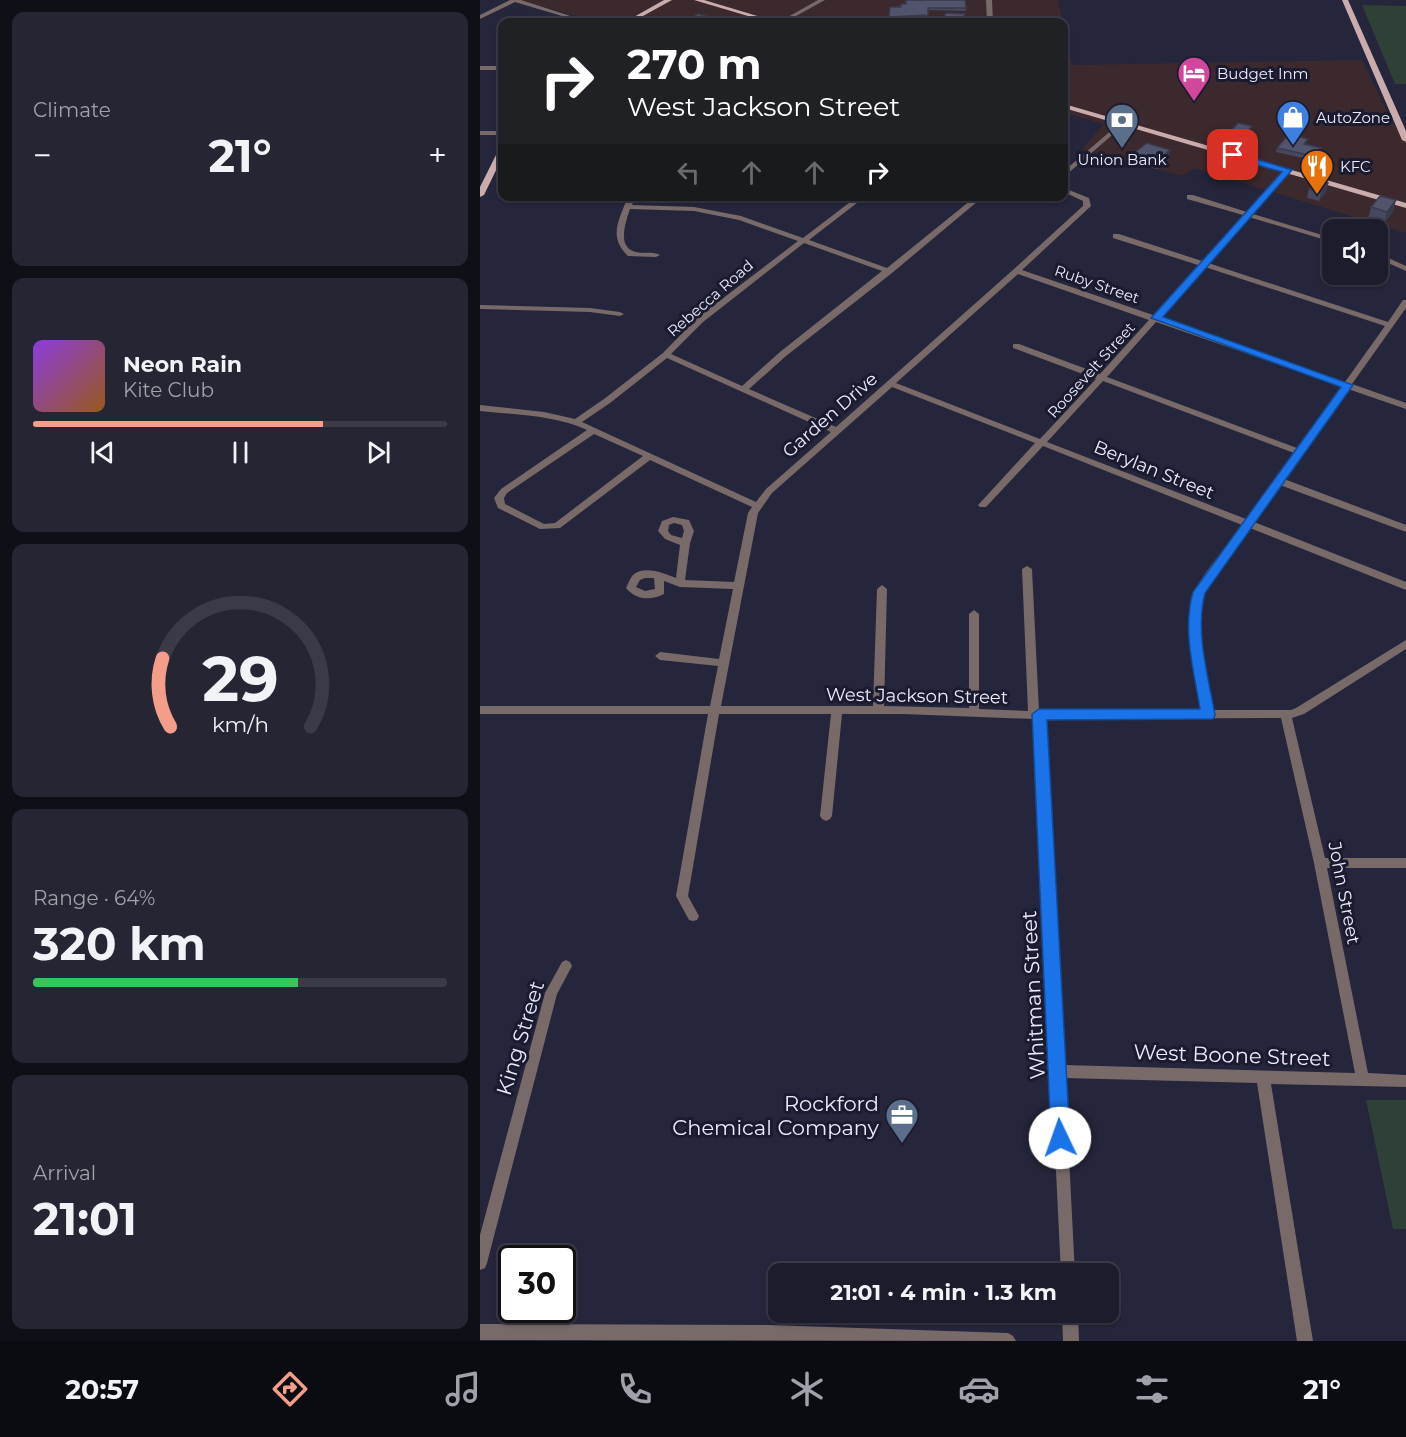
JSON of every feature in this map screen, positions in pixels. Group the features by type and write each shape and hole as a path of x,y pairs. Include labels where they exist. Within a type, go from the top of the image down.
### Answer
{"main road":[{"path":"635,18 669,0"},
{"path":"697,0 760,18"},
{"path":"1345,0 1406,140"},
{"path":"1068,107 1406,206"},
{"path":"480,195 498,159"}],"street":[{"path":"480,17 515,0 573,18"},
{"path":"789,18 822,0"},
{"path":"989,0 990,18"},
{"path":"480,68 498,68"},
{"path":"1068,171 1123,123"},
{"path":"480,133 498,133"},
{"name":"Roosevelt Street","path":"983,505 1102,378 1288,170"},
{"name":"Garden Drive","path":"693,916 682,896 714,712 751,521 757,506 769,490 1017,271 1087,206 1086,200 1068,192"},
{"path":"1190,197 1322,237"},
{"path":"630,201 619,232 621,244 631,254 656,255"},
{"name":"Rebecca Road","path":"576,422 666,355 700,320 857,201"},
{"path":"742,390 783,354 975,201"},
{"path":"628,207 670,207 741,218 889,271"},
{"path":"1116,236 1390,325"},
{"path":"1388,260 1406,269"},
{"name":"Ruby Street","path":"1017,271 1406,406"},
{"path":"1208,715 1196,642 1194,612 1199,592 1406,302"},
{"path":"480,307 590,310 620,314"},
{"path":"1016,346 1301,452"},
{"path":"666,355 837,431"},
{"name":"Berylan Street","path":"890,383 1406,586"},
{"path":"480,408 544,415 576,422 757,506"},
{"path":"593,430 504,491 499,498 501,506 543,527 557,526 649,456"},
{"path":"1280,481 1406,529"},
{"path":"680,583 685,543"},
{"name":"Whitman Street","path":"1027,569 1067,1263"},
{"path":"659,575 680,583 739,586"},
{"path":"878,710 882,590"},
{"path":"974,614 974,713"},
{"name":"West Jackson Street","path":"480,710 714,712 878,710 1037,715 1286,715 1300,711 1406,644"},
{"path":"660,656 724,663"},
{"path":"826,816 837,710"},
{"name":"John Street","path":"1286,715 1320,863 1363,1080"},
{"path":"1320,863 1406,863"},
{"name":"King Street","path":"480,1263 551,993 566,966"},
{"name":"West Boone Street","path":"1057,1071 1406,1081"},
{"path":"1263,1077 1305,1341"},
{"path":"1070,1323 1071,1341"},
{"path":"480,1332 769,1333 1008,1341"}],"shaded area":[{"path":"521,0 1058,0 1062,18 582,18"},
{"path":"1068,46 1072,65 1362,60 1393,124 1406,131 1406,233 1388,227 1388,219 1360,219 1194,168 1182,176 1082,149 1104,124 1068,114"}],"green space":[{"path":"1362,5 1406,6 1406,84 1395,84"},
{"path":"1366,1100 1406,1100 1406,1229 1393,1229"}],"building":[{"path":"906,0 965,0 966,8 928,8 928,15 889,17 890,7 901,7 901,4 906,4"},
{"path":"946,13 965,14 963,18 944,18"},
{"path":"698,14 713,18 691,18"},
{"path":"1238,123 1252,126 1240,140 1224,138"},
{"path":"1289,134 1308,139 1304,144 1321,148 1313,156 1277,148"},
{"path":"1147,143 1170,150 1158,161 1134,153"},
{"path":"1317,180 1328,183 1321,192 1309,189"},
{"path":"1380,196 1396,200 1387,212 1371,207"}],"place":[{"name":"Budget Inm","path":"1194,102"},
{"name":"AutoZone","path":"1293,146"},
{"name":"Union Bank","path":"1122,149"},
{"name":"KFC","path":"1317,195"},
{"name":"Rockford Chemical Company","path":"902,1144"}],"route":[{"path":"1060,1138 1045,796 1039,714 1208,715 1196,642 1194,612 1199,592 1347,385 1156,318 1288,170 1233,155"}]}
